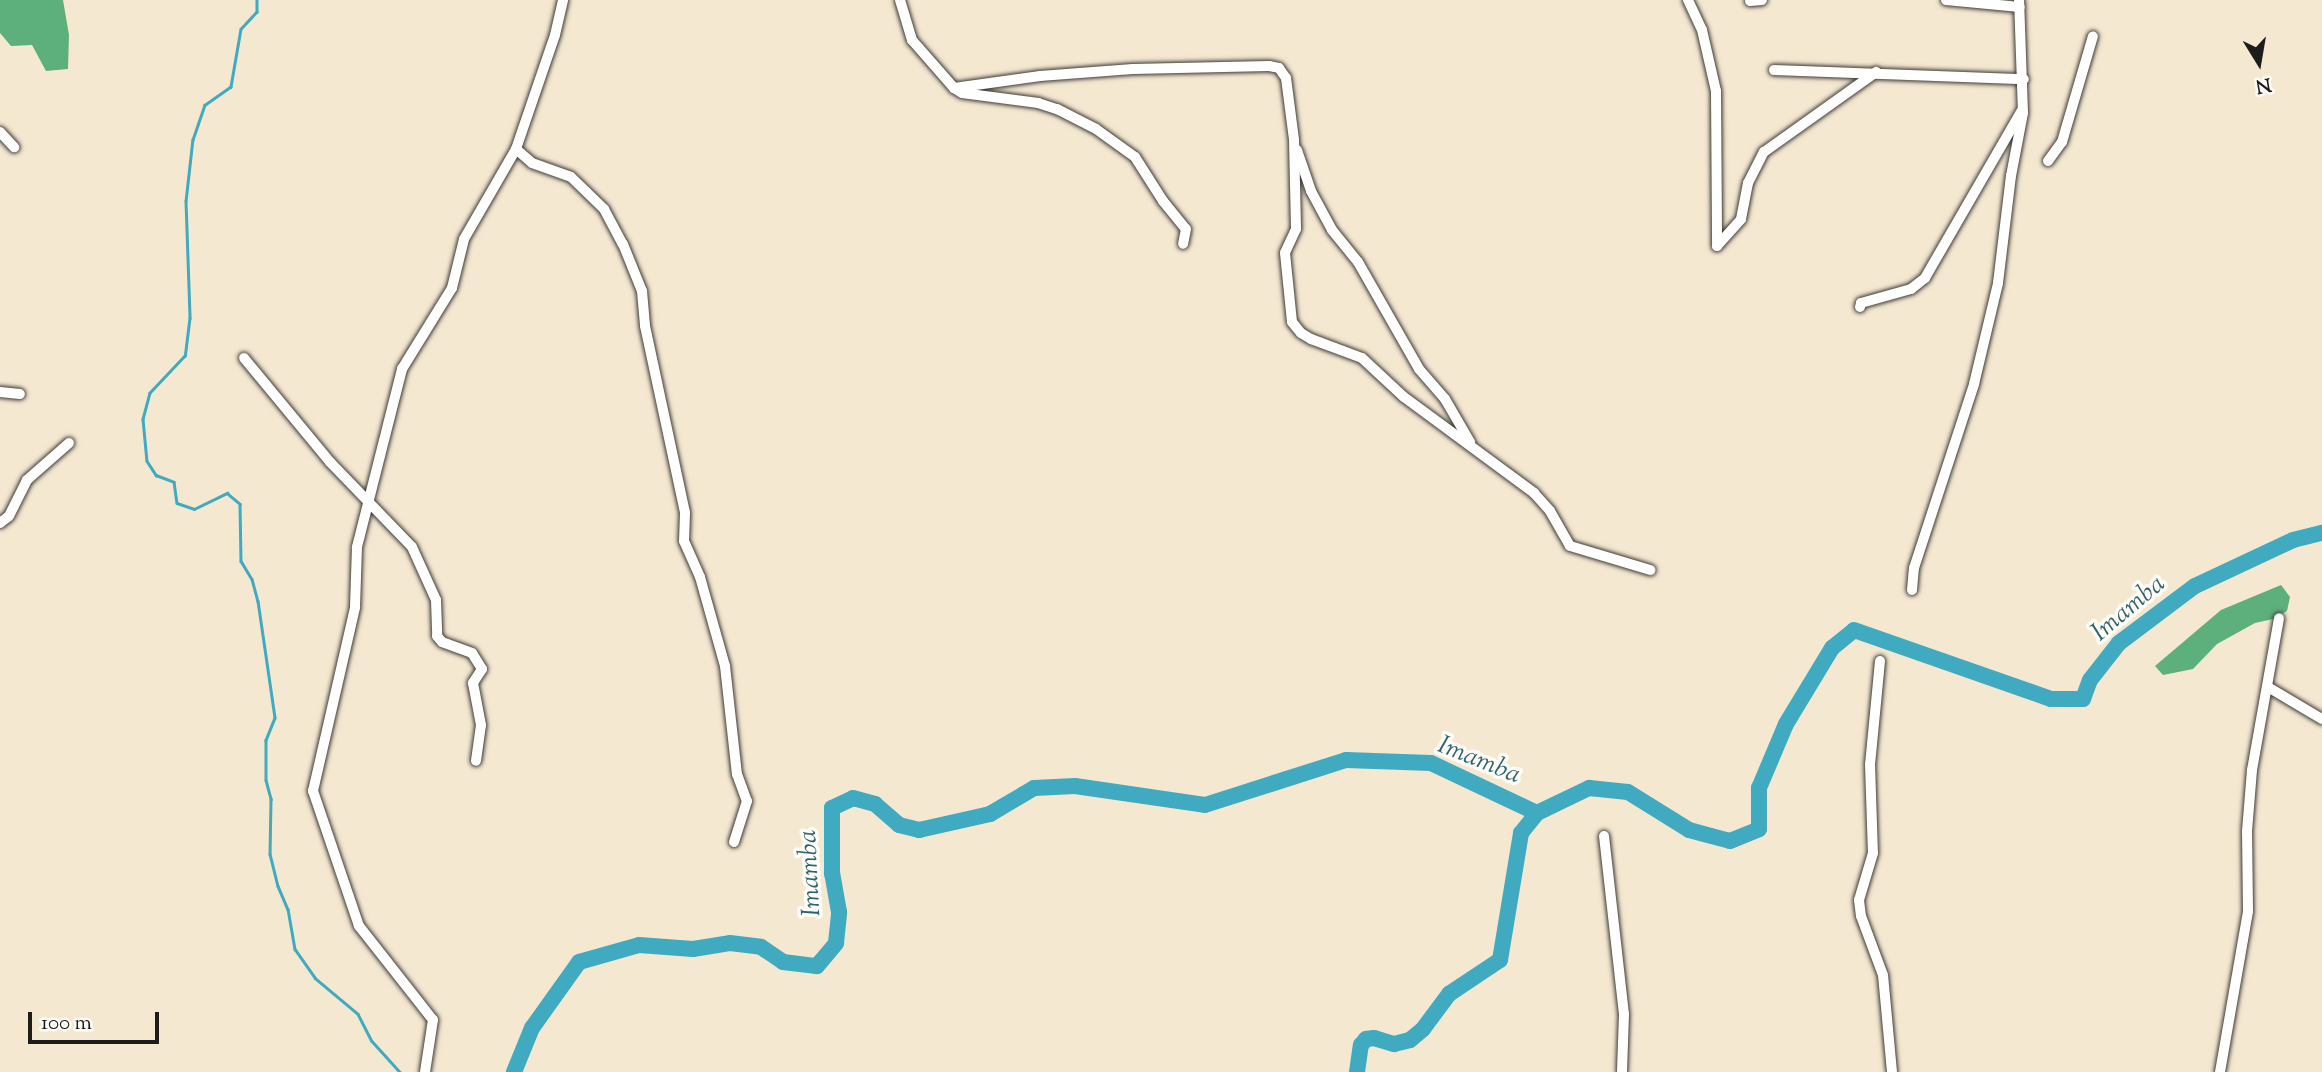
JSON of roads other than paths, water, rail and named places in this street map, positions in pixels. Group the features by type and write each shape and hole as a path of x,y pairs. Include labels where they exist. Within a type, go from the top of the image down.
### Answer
{"street":[{"path":"425,1072 433,1020 359,926 313,791 353,620 357,547 402,369 452,288 464,239 516,149 555,34 563,0"},
{"path":"900,0 912,40 954,88 962,93 1048,106 1096,129 1135,157 1163,201 1186,229 1183,243"},
{"path":"1688,0 1702,30 1716,91 1717,246 1741,219 1748,183 1764,152 1877,72"},
{"path":"1749,1 1762,0"},
{"path":"1912,590 1914,568 1974,384 1998,283 2011,176 2023,109 2020,4 1946,0"},
{"path":"2048,161 2062,142 2093,36"},
{"path":"954,88 1040,75 1133,69 1279,68 1286,78 1294,140 1296,229 1285,253 1292,322 1301,333 1311,339 1362,358 1404,397 1534,492 1550,511 1570,546 1650,570"},
{"path":"1774,70 2024,79"},
{"path":"1860,307 1861,303 1911,289 1925,278 2023,109"},
{"path":"0,132 14,147"},
{"path":"1294,140 1311,191 1332,230 1357,262 1419,369 1445,399 1472,446"},
{"path":"516,149 533,163 571,177 604,209 623,244 642,291 645,326 675,453 685,513 684,541 700,577 725,666 737,774 747,801 734,842"},
{"path":"243,358 330,462 412,547 436,600 437,636 442,642 472,653 482,669 473,683 481,725 476,761"},
{"path":"0,392 20,394"},
{"path":"0,523 9,516 27,480 69,443"},
{"path":"2220,1072 2248,911 2248,806 2252,770 2279,618"},
{"path":"1880,661 1870,764 1873,853 1859,900 1861,916 1883,975 1892,1072"},
{"path":"2268,687 2322,719"},
{"path":"1604,835 1624,1014 1622,1072"}],"waterway":[{"path":"257,0 257,12 241,29 231,87 205,105 193,139 186,201 190,318 185,356 150,393 143,419 147,461 156,475 174,482 177,503 194,509 227,493 240,504 241,561 252,579 258,601 275,718 266,740 266,780 271,799 270,854 278,886 288,909 295,949 315,978 358,1014 372,1041 400,1072"},
{"name":"Imamba","path":"514,1072 532,1028 579,962 639,945 693,949 730,943 761,947 783,962 817,966 836,943 839,912 832,874 832,808 853,798 875,804 899,825 919,830 990,814 1034,788 1075,786 1205,805 1346,760 1431,763 1537,813 1589,788 1628,792 1689,830 1730,841 1759,829 1759,788 1786,724 1832,648 1854,630 2051,699 2083,699 2090,680 2119,643 2195,586 2293,540 2322,533"},
{"path":"1357,1072 1361,1045 1366,1039 1374,1038 1394,1044 1410,1040 1423,1029 1449,994 1500,960 1521,833 1537,813"}]}
